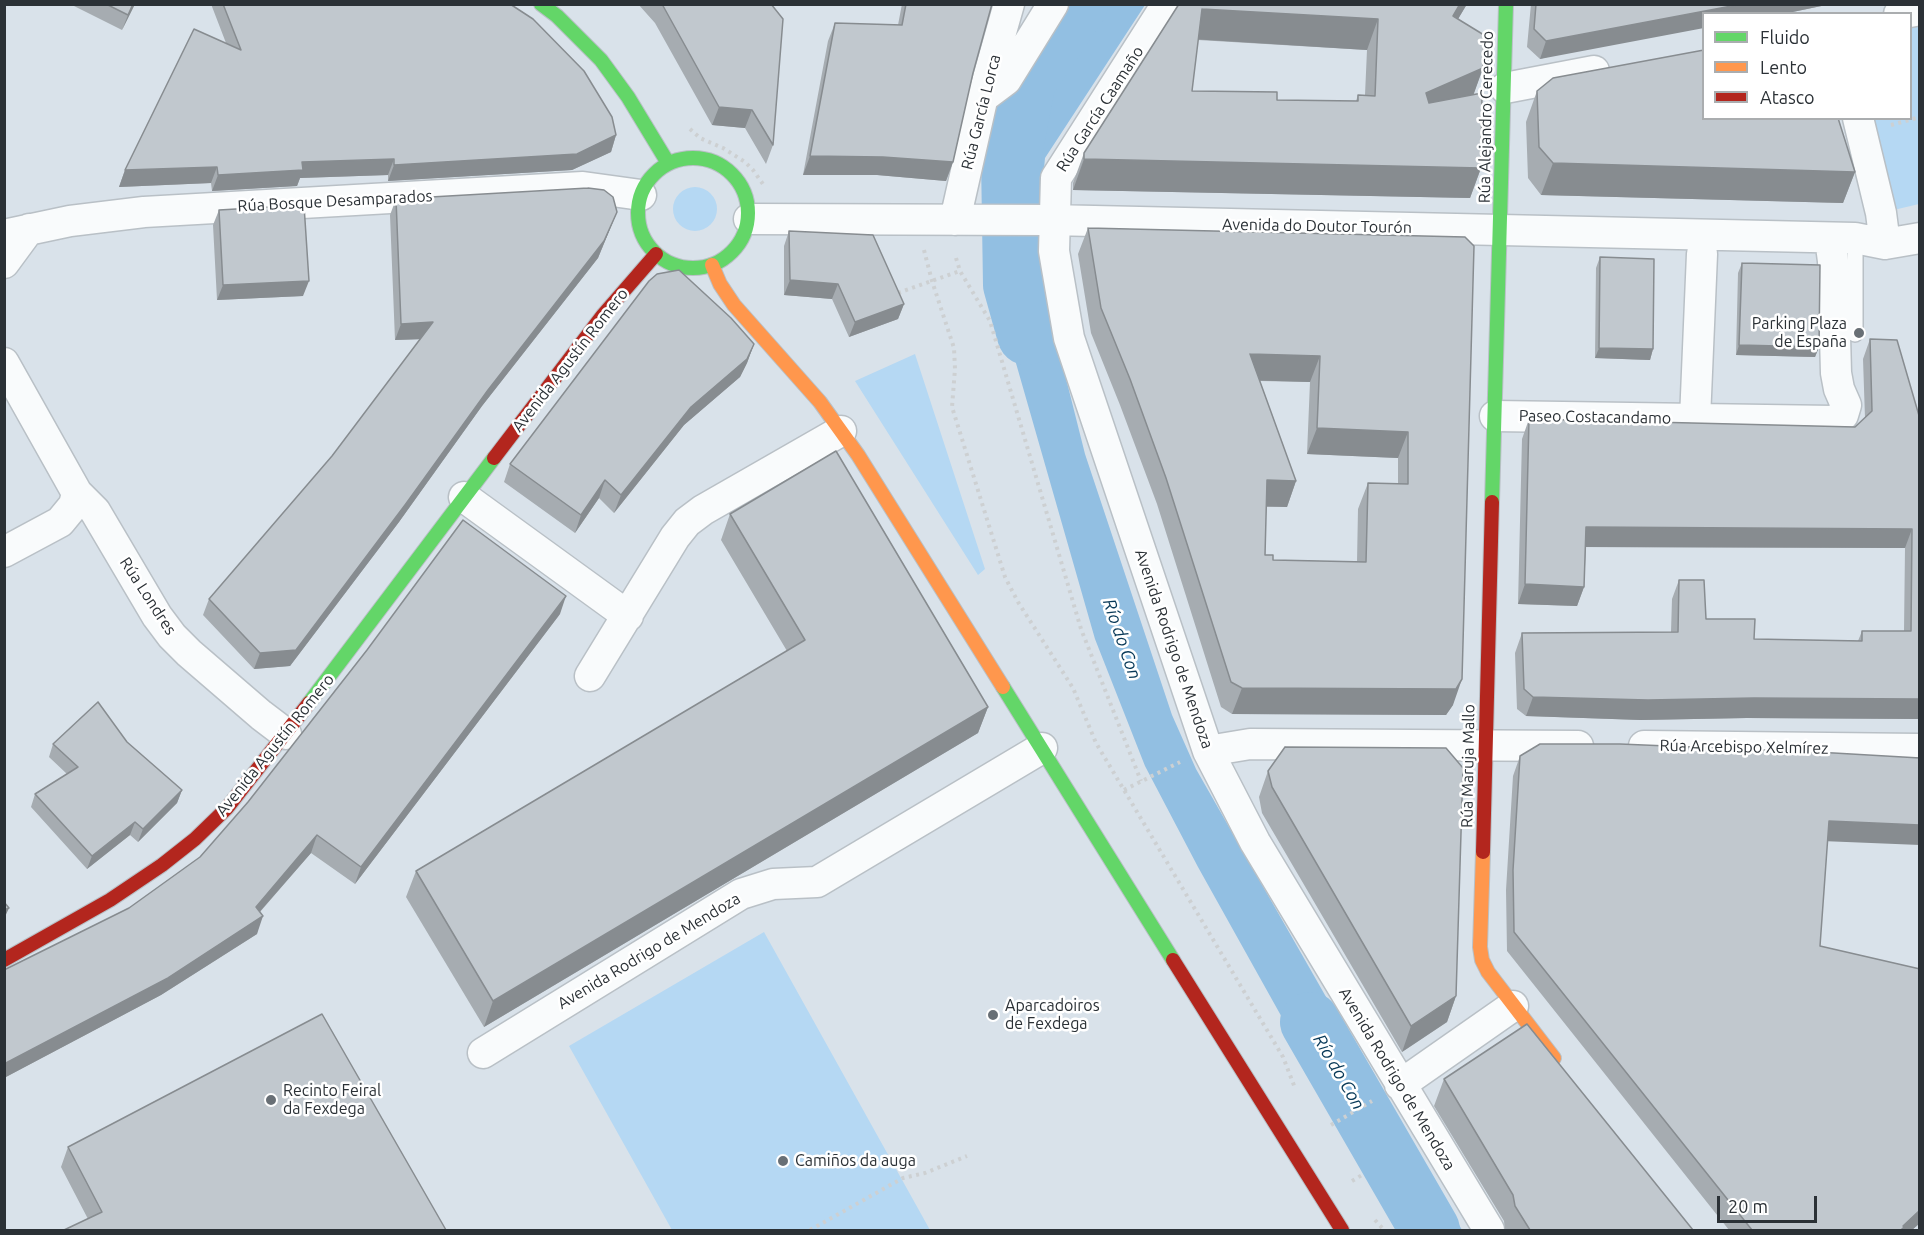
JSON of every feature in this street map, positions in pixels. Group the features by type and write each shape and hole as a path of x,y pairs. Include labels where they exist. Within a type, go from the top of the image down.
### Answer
{"street":[{"path":"541,4 557,16 601,60 628,97 668,163"},
{"name":"Rúa García Lorca","path":"963,220 984,96 1009,4"},
{"path":"984,96 1006,80 1053,4"},
{"name":"Rúa García Caamaño","path":"1050,221 1056,177 1167,4"},
{"name":"Rúa Alejandro Cerecedo","path":"1501,230 1506,4"},
{"path":"1505,88 1622,66"},
{"path":"1871,123 1885,244 1920,238"},
{"path":"684,158 701,158 718,163 731,172 742,186 748,202 749,219 745,234 737,248 726,258 712,265 682,268 668,263 646,242 640,227 638,211 641,195 647,182 656,171 668,163 684,158"},
{"name":"Rúa Bosque Desamparados","path":"4,263 17,232 110,215 584,187 641,195"},
{"name":"Avenida do Doutor Tourón","path":"749,219 1050,221 1501,230 1843,238 1885,244"},
{"name":"Avenida Rodrigo de Mendoza","path":"1050,221 1069,338 1197,755 1256,842 1387,1092 1489,1230"},
{"name":"Rúa Maruja Mallo","path":"1501,230 1484,745 1480,947 1482,960 1488,972 1565,1072"},
{"name":"Paseo Costacandamo","path":"1495,416 1833,421 1843,415 1846,405 1839,389 1836,373 1833,261 1843,238"},
{"name":"Avenida Agustín Romero","path":"4,960 110,900 162,865 195,839 227,808 286,734 609,308 656,254"},
{"name":"Paseo Costacandamo","path":"1695,419 1701,254"},
{"path":"712,265 720,284 734,305 820,402 874,480 1342,1230"},
{"name":"Rúa Londres","path":"4,363 77,493 95,511 157,616 172,636 261,715 286,734"},
{"path":"590,676 675,537 687,522 703,510 841,431"},
{"path":"4,552 60,522 74,505 77,493"},
{"path":"464,497 628,616"},
{"name":"Rúa Arcebispo Xelmírez","path":"1197,755 1250,744 1920,749"},
{"name":"Avenida Rodrigo de Mendoza","path":"483,1053 741,894 773,884 817,882 1042,748"},
{"path":"1387,1092 1513,1006"}],"lane":[{"path":"1843,238 1855,334"}],"path":[{"path":"1871,123 1896,120"},
{"path":"685,122 699,138 723,148 745,162 766,189 773,194"},
{"path":"923,239 932,281 954,348 952,407 1005,577 1018,602 1073,688 1090,732 1283,1057 1297,1093"},
{"path":"956,258 960,271 990,321 1082,629 1141,781"},
{"path":"898,293 960,271"},
{"path":"1124,790 1197,755"},
{"path":"1331,1125 1387,1092"},
{"path":"810,1230 903,1179 967,1156"},
{"path":"1349,1184 1362,1175"},
{"path":"1372,1216 1384,1230"}],"shaded area":[{"path":"1919,17 1919,204 1881,213 1870,120 1912,120 1912,19"},
{"path":"695,187 710,194 717,209 710,224 695,231 680,224 673,209 680,194"},
{"path":"915,354 985,569 978,575 855,381"},
{"path":"764,932 930,1230 672,1230 569,1046"}],"water":[{"path":"1063,5 1145,5 1045,158 1043,180 982,181 989,133 1002,102"},
{"path":"985,255 1040,256 1044,291 1085,454 1172,715 1196,769 1374,1081 1332,1107 1198,867 1145,766 1095,639"},
{"path":"1394,1114 1462,1230 1409,1230 1352,1135"}],"building":[{"path":"106,4 133,4 128,15"},
{"path":"223,4 510,4 533,19 584,71 612,117 616,135 577,154 394,165 394,159 302,162 303,170 218,175 217,167 125,170 194,29 241,50"},
{"path":"662,4 771,4 783,19 773,145 752,110 719,107"},
{"path":"906,4 992,4 973,73 953,162 883,157 810,156 835,23 902,25"},
{"path":"1179,4 1460,4 1453,16 1484,35 1483,68 1426,93 1429,103 1482,93 1481,168 1084,159 1084,153","holes":["1202,9 1378,19 1375,96 1358,95 1358,101 1277,100 1277,92 1192,91"]},
{"path":"1536,4 1742,4 1546,41 1534,29"},
{"path":"1702,50 1702,120 1839,120 1855,172 1553,163 1539,147 1537,91 1553,78"},
{"path":"588,188 604,190 613,197 617,212 604,241 488,390 296,650 260,653 209,599 332,456 433,322 401,324 396,199"},
{"path":"304,205 309,281 223,285 219,210"},
{"path":"1088,228 1465,237 1474,246 1462,679 1456,689 1242,688 1231,682 1166,478 1101,308","holes":["1250,354 1320,356 1317,428 1408,432 1408,484 1368,483 1366,562 1273,560 1273,555 1265,555 1267,480 1296,481"]},
{"path":"789,231 873,235 904,304 855,322 838,284 790,280"},
{"path":"1600,257 1654,259 1653,349 1599,348"},
{"path":"1742,263 1820,265 1819,347 1739,345"},
{"path":"679,270 731,318 754,344 747,359 691,407 621,495 605,480 581,515 510,464 649,281 657,274"},
{"path":"1870,339 1897,340 1920,419 1920,699 1648,700 1533,697 1524,689 1522,633 1678,632 1679,580 1704,580 1706,619 1755,619 1754,639 1862,641 1862,631 1911,631 1912,529 1586,527 1584,587 1525,584 1529,419 1855,427 1872,411"},
{"path":"836,451 988,707 493,1001 416,871 805,640 730,514"},
{"path":"463,520 566,596 361,867 317,835 256,907 263,916 168,978 4,1064 4,970 129,908 200,857 248,802 367,650"},
{"path":"98,702 127,742 182,790 143,829 135,822 92,856 35,794 78,767 53,744"},
{"path":"1540,744 1620,744 1920,758 1920,825 1829,821 1820,946 1920,969 1920,1210 1901,1230 1752,1230 1514,932 1513,870 1520,756"},
{"path":"1285,747 1446,748 1463,768 1456,996 1411,1026 1272,787 1268,771"},
{"name":"Recinto Feiral da Fexdega","path":"322,1014 446,1230 64,1230 102,1212 68,1147"},
{"path":"1527,1024 1693,1230 1530,1230 1515,1206 1513,1195 1444,1079"}],"waterway":[{"name":"Río do Con","path":"1027,335 1013,285 1011,158 1026,81 1078,4"},
{"name":"Río do Con","path":"1310,1022 1430,1230"}],"traffic: fast":[{"path":"541,4 557,16 601,60 628,97 668,163"},
{"path":"1492,502 1506,4"},
{"path":"693,158 714,162 732,174 744,192 748,213 744,234 732,252 714,264 693,268 672,264 654,252 642,234 638,213 642,192 654,174 672,162 693,158"},
{"path":"309,703 494,458"},
{"path":"1003,687 1173,960"}],"traffic: slow":[{"path":"712,265 720,284 734,305 820,402 858,455 1003,687"},
{"path":"1483,852 1480,947 1482,960 1488,972 1554,1058"}],"traffic: jam":[{"path":"494,458 603,315 656,254"},
{"path":"1483,852 1492,502"},
{"path":"4,960 110,900 162,865 195,839 227,808 309,703"},
{"path":"1173,960 1342,1230"}],"place":[{"name":"Parking Plaza de España","path":"1859,333"},
{"name":"Aparcadoiros de Fexdega","path":"993,1015"},
{"name":"Recinto Feiral da Fexdega","path":"271,1100"},
{"name":"Camiños da auga","path":"783,1161"}]}
